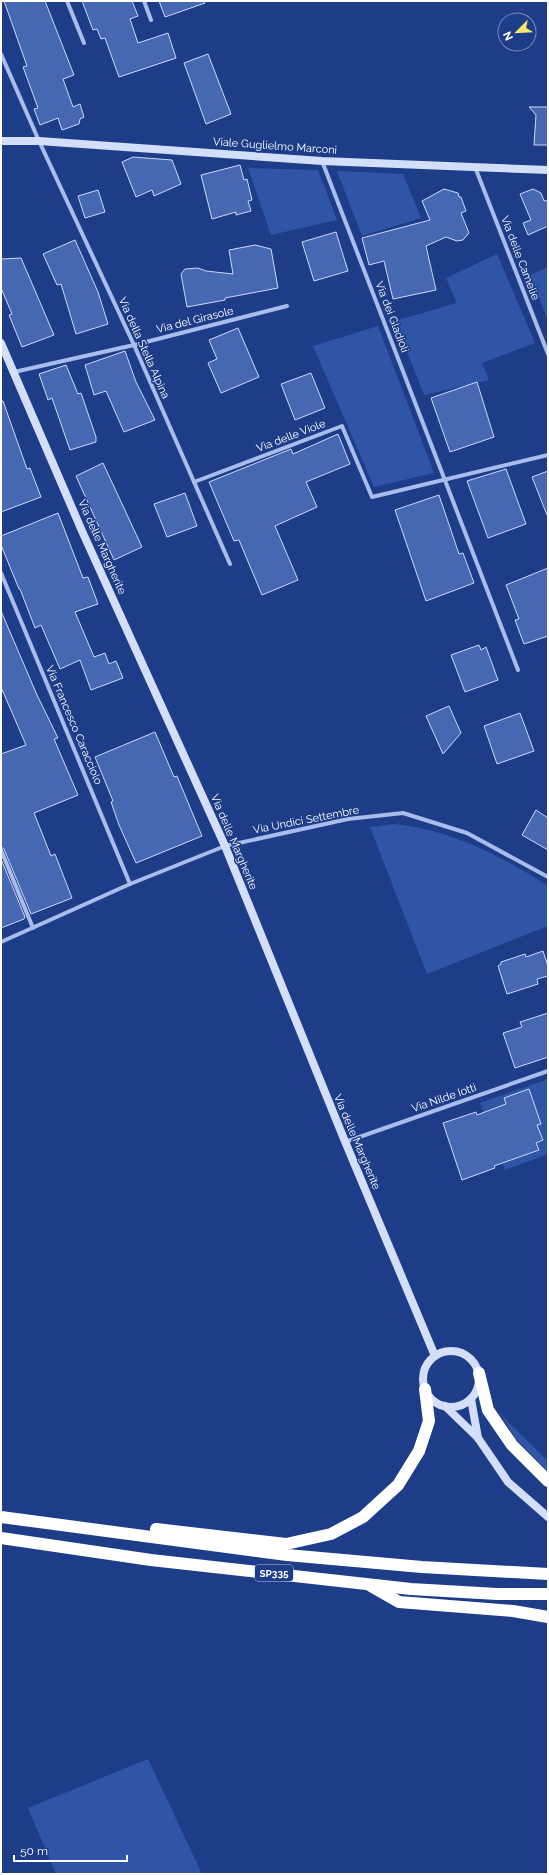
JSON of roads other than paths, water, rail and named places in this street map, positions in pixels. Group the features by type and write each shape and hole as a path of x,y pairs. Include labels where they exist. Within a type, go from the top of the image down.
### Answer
{"highway":[{"path":"479,1373 488,1410 512,1445 548,1481"},
{"path":"89,1528 133,1527 286,1544 331,1534 363,1517 398,1485 419,1451 429,1420 425,1389"},
{"name":"SP335","path":"1,1517 287,1555 422,1567 548,1574"},
{"name":"SP335","path":"1,1538 150,1560 411,1589 489,1594 548,1594"},
{"path":"367,1584 398,1602 513,1611 548,1617"}],"street":[{"path":"67,1 84,43"},
{"path":"144,1 151,20"},
{"name":"Via della Stella Alpina","path":"1,54 39,141 134,345 230,564"},
{"name":"Viale Guglielmo Marconi","path":"1,140 39,141 322,161 548,170"},
{"name":"Via dei Gladioli","path":"322,161 518,670"},
{"name":"Via delle Camelie","path":"475,168 548,354"},
{"name":"Via del Girasole","path":"14,372 134,345 287,306"},
{"name":"Via delle Margherite","path":"1,343 82,531 225,846 345,1142 435,1356"},
{"name":"Via delle Viole","path":"194,482 342,426 372,497 445,480"},
{"path":"445,480 548,455"},
{"name":"Via Francesco Caracciolo","path":"1,573 130,884"},
{"name":"Via Undici Settembre","path":"1,942 130,884 225,846 348,819 403,813 467,833 548,877"},
{"path":"1,850 33,928"},
{"name":"Via Nilde Iotti","path":"345,1142 548,1070"},
{"path":"453,1350 462,1352 470,1357 476,1365 479,1373 479,1383 476,1392 471,1399 454,1407 437,1403 430,1397 425,1389 423,1380 424,1370 428,1362 443,1351 453,1350"},
{"path":"471,1399 478,1438"},
{"path":"445,1406 478,1438 508,1482 548,1517"}]}
